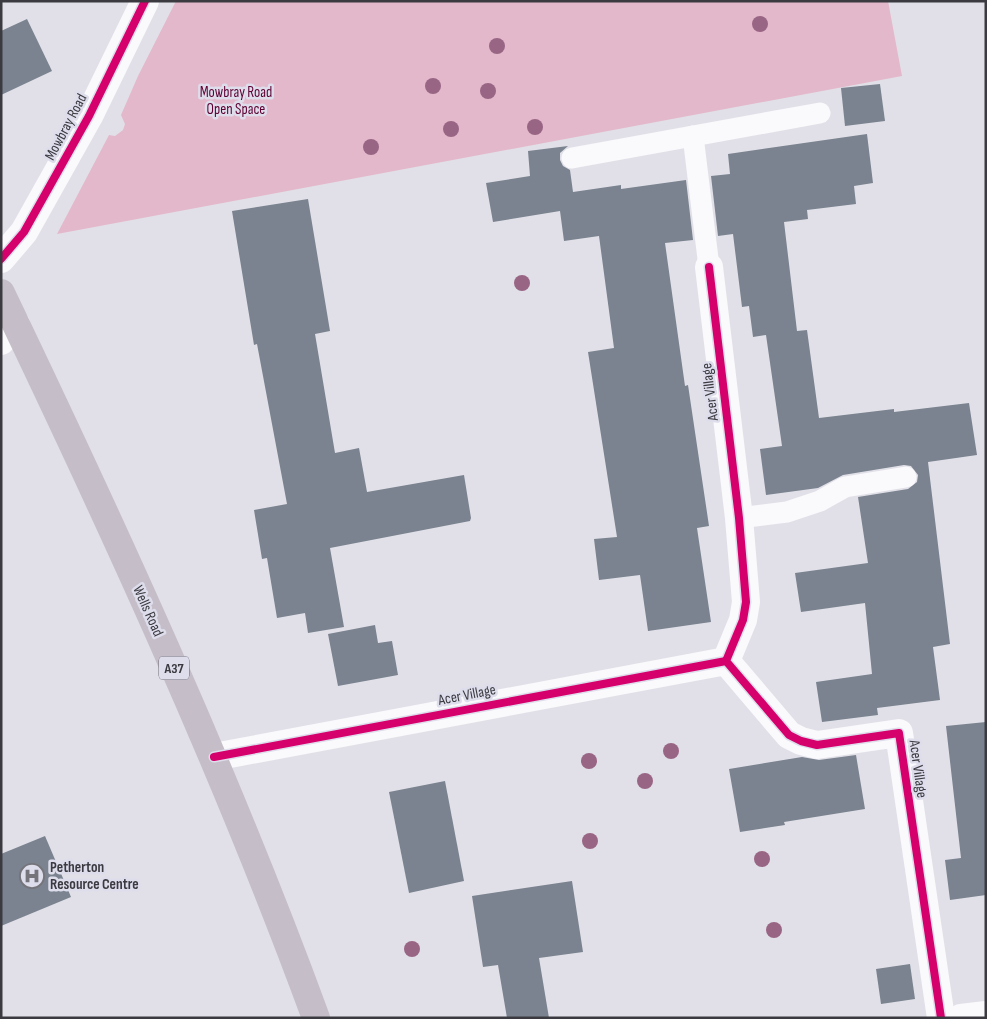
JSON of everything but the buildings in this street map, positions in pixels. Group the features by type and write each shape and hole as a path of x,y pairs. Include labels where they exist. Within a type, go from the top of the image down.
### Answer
{"highway":[{"name":"Wells Road","path":"1,293 9,333 73,441 214,757 275,905 316,1018"}],"street":[{"name":"Mowbray Road","path":"1,259 24,232 89,116 145,1"},
{"name":"Acer Village","path":"709,267 739,518 746,602 743,620 726,661"},
{"name":"Acer Village","path":"214,757 726,661"},
{"name":"Acer Village","path":"726,661 789,735 801,741 816,745 899,733 941,1018"},
{"path":"961,1018 986,1015"}],"lane":[{"path":"572,158 820,113"},
{"name":"Acer Village","path":"694,136 709,267"},
{"path":"739,518 787,512 820,500 846,487 906,477"}],"green space":[{"name":"Mowbray Road Open Space","path":"176,1 888,1 902,76 57,234 109,135 115,136 123,130 125,124 121,115 138,76"}],"cycle path":[{"path":"1,259 24,232 89,116 145,1"},
{"path":"709,267 739,518 746,602 743,620 726,661 789,735 801,741 817,745 899,733 941,1018"},
{"path":"214,757 726,661"}],"place":[{"name":"Petherton Resource Centre","path":"32,876"}]}
